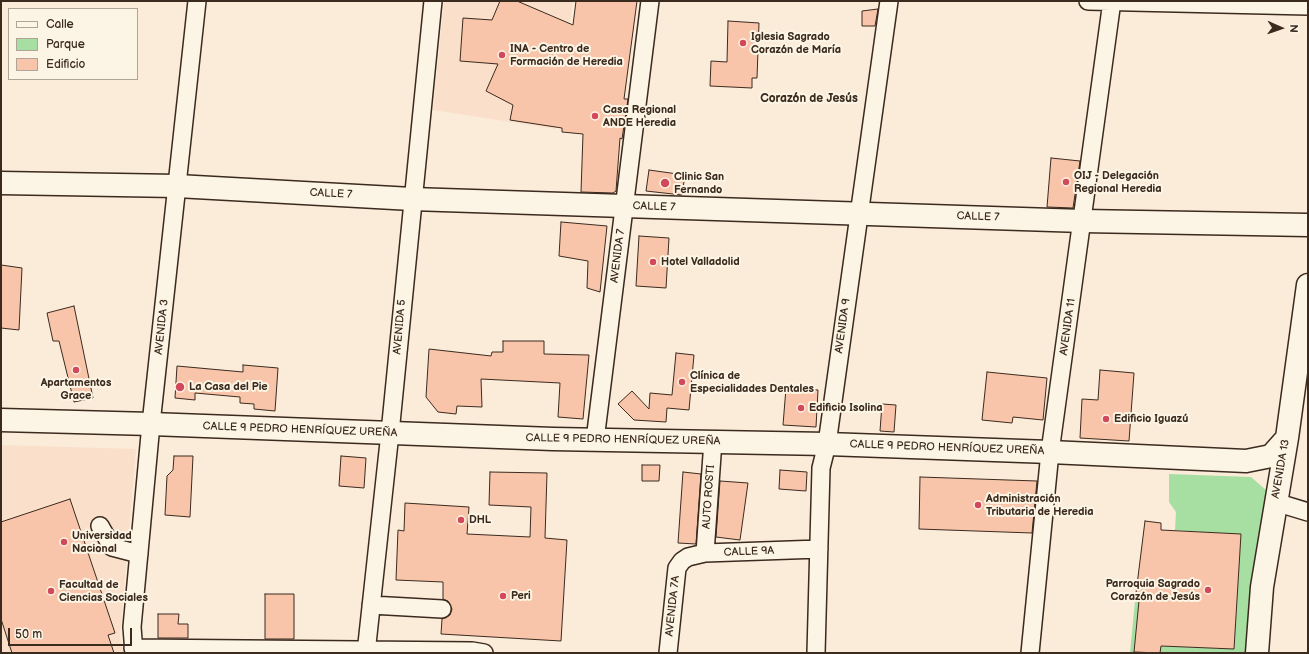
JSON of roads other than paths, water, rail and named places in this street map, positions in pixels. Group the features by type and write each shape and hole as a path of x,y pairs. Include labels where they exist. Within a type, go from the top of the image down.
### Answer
{"main road":[{"name":"CALLE 7","path":"1,183 177,186 412,199 1083,221 1308,225"},
{"name":"AVENIDA 13","path":"1257,653 1262,587 1307,295"},
{"name":"CALLE 9 PEDRO HENRÍQUEZ UREÑA","path":"1,420 595,440 827,444 1246,461 1271,456 1286,438"},
{"path":"1246,461 1263,472 1272,482 1275,502"}],"street":[{"name":"AVENIDA 3","path":"133,651 132,627 151,424 197,1"},
{"name":"AVENIDA 5","path":"366,652 390,433 412,199 433,1"},
{"name":"AVENIDA 7","path":"595,440 650,1"},
{"name":"AVENIDA 9","path":"816,653 821,468 827,444 889,1"},
{"path":"1088,1 1308,6"},
{"name":"AVENIDA 11","path":"1030,653 1050,452 1112,2"},
{"name":"AUTO ROSTI","path":"705,553 713,441"},
{"path":"1275,502 1308,512"},
{"path":"100,526 112,547 139,554"},
{"name":"CALLE 9A","path":"682,561 688,557 705,553 819,549"},
{"name":"AVENIDA 7A","path":"668,653 677,568 682,561"},
{"path":"371,605 442,609"},
{"path":"133,651 472,651 484,653"}],"place":[{"name":"Iglesia Sagrado Corazón de María","path":"743,43"},
{"name":"INA - Centro de Formación de Heredia","path":"502,55"},
{"name":"Casa Regional ANDE Heredia","path":"595,116"},
{"name":"OIJ - Delegación Regional Heredia","path":"1066,182"},
{"name":"Clinic San Fernando","path":"665,183"},
{"name":"Hotel Valladolid","path":"653,262"},
{"name":"Apartamentos Grace","path":"76,370"},
{"name":"Clínica de Especialidades Dentales","path":"682,382"},
{"name":"La Casa del Pie","path":"180,387"},
{"name":"Edificio Isolina","path":"801,408"},
{"name":"Edificio Iguazú","path":"1106,419"},
{"name":"Administración Tributaria de Heredia","path":"978,505"},
{"name":"DHL","path":"461,520"},
{"name":"Universidad Nacional","path":"64,542"},
{"name":"Parroquia Sagrado Corazón de Jesús","path":"1208,590"},
{"name":"Facultad de Ciencias Sociales","path":"51,591"},
{"name":"Peri","path":"503,596"}],"district":[{"name":"Corazón de Jesús","path":"809,99"}]}
